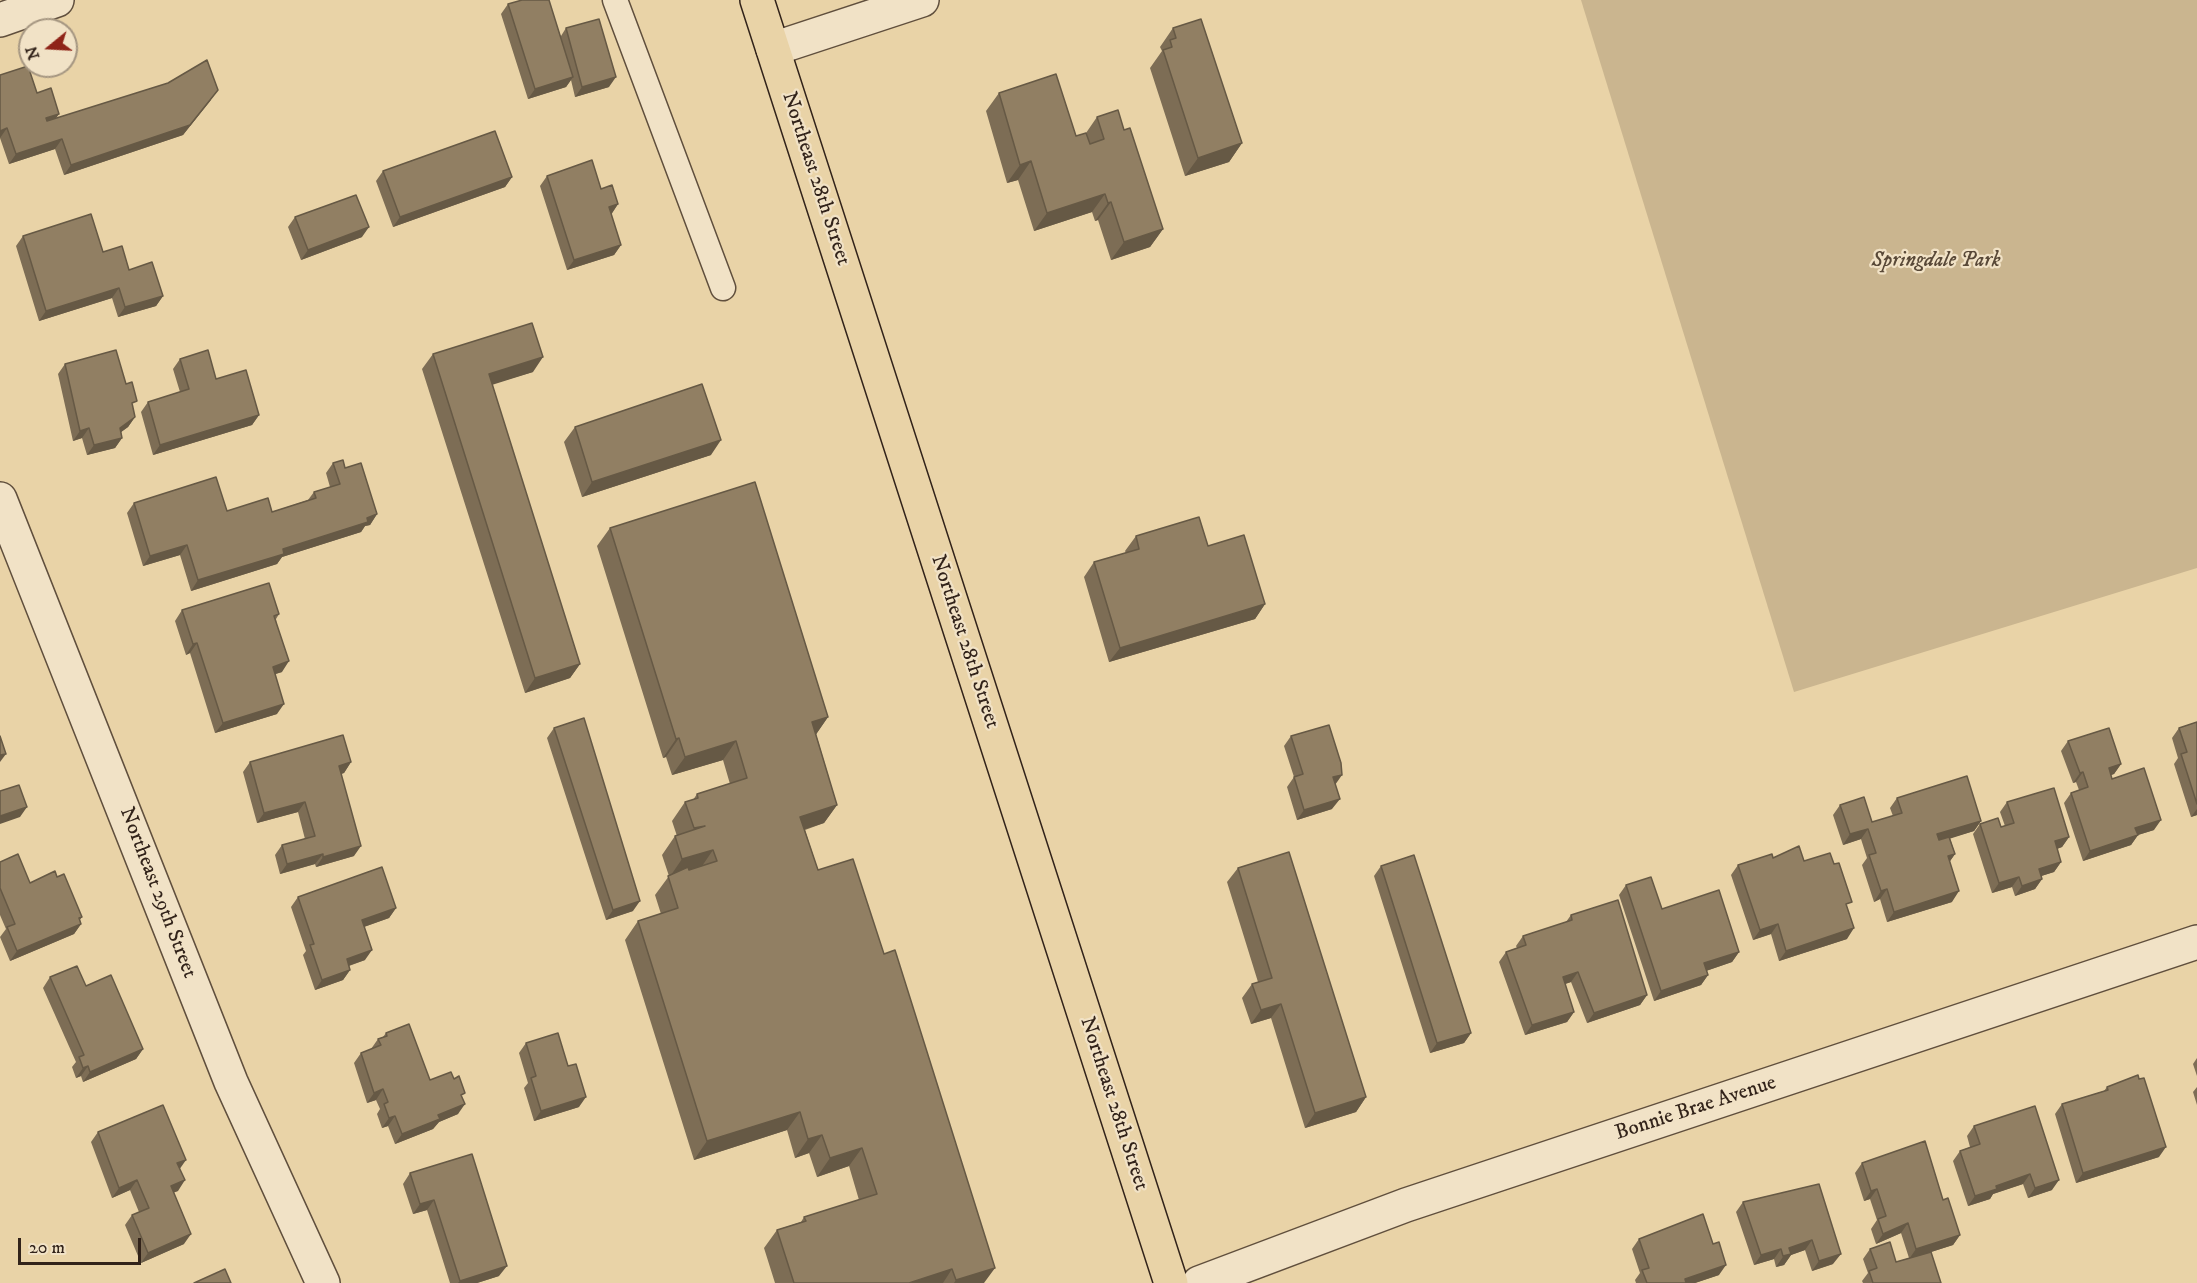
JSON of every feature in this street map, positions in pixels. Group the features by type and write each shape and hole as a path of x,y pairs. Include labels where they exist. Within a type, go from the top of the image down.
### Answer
{"main road":[{"name":"Northeast 28th Street","path":"757,0 1171,1283"}],"street":[{"path":"0,20 57,0"},
{"path":"773,50 922,0"},
{"name":"Northeast 29th Street","path":"0,499 231,1082 323,1283"},
{"name":"Bonnie Brae Avenue","path":"1199,1283 1406,1205 2197,942"}],"lane":[{"path":"615,0 723,288"}],"green space":[{"name":"Springdale Park","path":"1581,0 2197,0 2197,568 1794,692"}],"building":[{"path":"522,0 549,0 573,77 535,89 508,4"},
{"path":"599,19 616,77 582,87 566,28"},
{"path":"1201,19 1242,143 1198,158 1163,50 1172,47 1170,40 1176,38 1173,28"},
{"path":"207,60 218,90 190,125 71,165 62,139 16,154 7,128 0,131 0,75 18,69 18,78 32,78 37,93 51,88 59,114 46,118 47,121 168,83"},
{"path":"1056,74 1076,136 1086,133 1090,144 1104,139 1097,117 1118,110 1124,130 1130,128 1163,229 1124,242 1111,202 1108,203 1105,194 1047,213 1031,161 1020,165 999,93"},
{"path":"495,131 512,177 400,217 383,171"},
{"path":"592,160 601,189 612,185 618,204 609,207 621,245 574,260 547,176"},
{"path":"356,195 369,227 308,250 295,217"},
{"path":"91,214 103,252 122,246 129,270 152,262 163,296 125,307 119,288 46,311 23,236"},
{"path":"532,323 543,357 489,374 580,664 535,678 433,354"},
{"path":"116,350 126,384 132,382 137,401 132,403 135,417 120,428 122,438 94,445 89,428 80,431 65,364"},
{"path":"208,350 216,379 246,370 259,415 160,445 148,402 189,389 180,359"},
{"path":"702,384 721,440 592,482 575,427"},
{"path":"343,460 345,468 361,463 377,514 367,518 368,522 283,549 284,554 198,580 187,545 150,556 134,503 216,477 227,511 268,498 272,512 316,498 314,492 340,484 333,463"},
{"path":"755,482 828,717 812,722 837,805 800,817 818,870 853,859 884,954 895,950 995,1268 956,1280 952,1269 909,1283 794,1283 777,1230 806,1221 804,1217 877,1194 862,1148 830,1158 822,1135 808,1139 800,1112 707,1141 638,921 678,908 668,876 688,867 689,870 717,861 713,850 682,859 675,836 705,826 694,828 685,802 698,798 697,794 747,778 736,741 685,757 679,738 676,739 610,528"},
{"path":"1199,517 1208,546 1244,535 1265,604 1120,648 1094,562 1139,549 1136,536"},
{"path":"269,583 279,614 274,616 289,661 273,667 284,704 223,723 197,643 193,644 182,610"},
{"path":"584,718 640,901 613,910 554,728"},
{"path":"2197,722 2197,804 2181,754 2187,752 2179,728"},
{"path":"1329,725 1341,763 1342,775 1333,777 1340,799 1304,810 1294,777 1303,774 1291,736"},
{"path":"2109,728 2121,764 2109,768 2112,779 2144,768 2161,820 2135,828 2138,835 2090,851 2071,793 2088,787 2068,741"},
{"path":"343,735 351,762 339,766 361,846 287,864 282,845 315,836 305,802 264,813 250,762"},
{"path":"0,736 6,754 0,755"},
{"path":"1967,776 1981,821 1937,834 1939,840 1949,837 1955,854 1948,856 1959,891 1894,912 1887,889 1881,891 1869,855 1876,853 1868,829 1850,834 1840,805 1864,797 1872,822 1902,813 1897,798"},
{"path":"19,785 27,807 0,816 0,791"},
{"path":"2054,788 2069,837 2055,841 2061,862 2039,869 2042,879 2022,886 2019,877 1999,883 1980,824 1998,818 2001,827 2014,823 2007,802"},
{"path":"1799,846 1804,861 1830,853 1834,864 1839,863 1852,902 1846,904 1854,928 1786,951 1778,924 1760,930 1738,865 1772,854 1773,858"},
{"path":"1289,852 1366,1097 1315,1113 1281,1004 1261,1010 1252,984 1272,978 1238,868"},
{"path":"18,854 30,883 55,871 57,877 64,874 82,917 79,918 81,924 17,951 7,927 15,924 0,888 0,862"},
{"path":"1414,855 1471,1033 1437,1043 1381,866"},
{"path":"382,867 396,908 362,920 372,950 347,959 350,970 322,980 310,945 314,944 298,897"},
{"path":"1651,877 1662,909 1719,890 1739,952 1704,963 1708,975 1661,991 1626,885"},
{"path":"1618,900 1647,995 1594,1013 1578,972 1563,977 1574,1012 1532,1025 1506,952 1526,945 1523,936 1572,920 1571,915"},
{"path":"77,966 86,986 111,975 143,1049 90,1072 88,1066 83,1068 79,1057 84,1055 50,977"},
{"path":"409,1024 430,1080 451,1072 454,1079 459,1076 465,1093 461,1095 465,1104 438,1115 440,1119 402,1134 395,1116 389,1118 384,1104 388,1102 383,1089 374,1093 361,1053 381,1045 378,1039 387,1036 386,1033"},
{"path":"558,1033 568,1066 576,1064 586,1097 541,1111 531,1078 536,1076 526,1043"},
{"path":"2138,1075 2139,1079 2144,1078 2166,1147 2083,1173 2062,1104 2108,1090 2107,1087"},
{"path":"163,1105 186,1160 177,1163 185,1180 171,1186 191,1234 148,1253 132,1215 149,1208 137,1180 119,1188 98,1132"},
{"path":"2035,1106 2059,1180 2035,1188 2030,1174 1975,1196 1960,1151 1980,1144 1974,1126"},
{"path":"1925,1141 1943,1200 1948,1198 1960,1235 1916,1249 1908,1223 1883,1234 1878,1219 1886,1216 1877,1189 1871,1191 1862,1163"},
{"path":"472,1154 507,1266 460,1281 434,1200 420,1204 410,1173"},
{"path":"1819,1184 1841,1254 1819,1261 1812,1240 1789,1248 1791,1254 1783,1256 1781,1249 1761,1255 1743,1202"},
{"path":"1703,1214 1713,1244 1719,1242 1726,1265 1685,1279 1686,1283 1647,1283 1642,1270 1649,1268 1639,1239"},
{"path":"1890,1242 1896,1262 1931,1252 1941,1283 1873,1283 1869,1271 1877,1268 1870,1249"},
{"path":"225,1269 231,1283 194,1283"}]}
